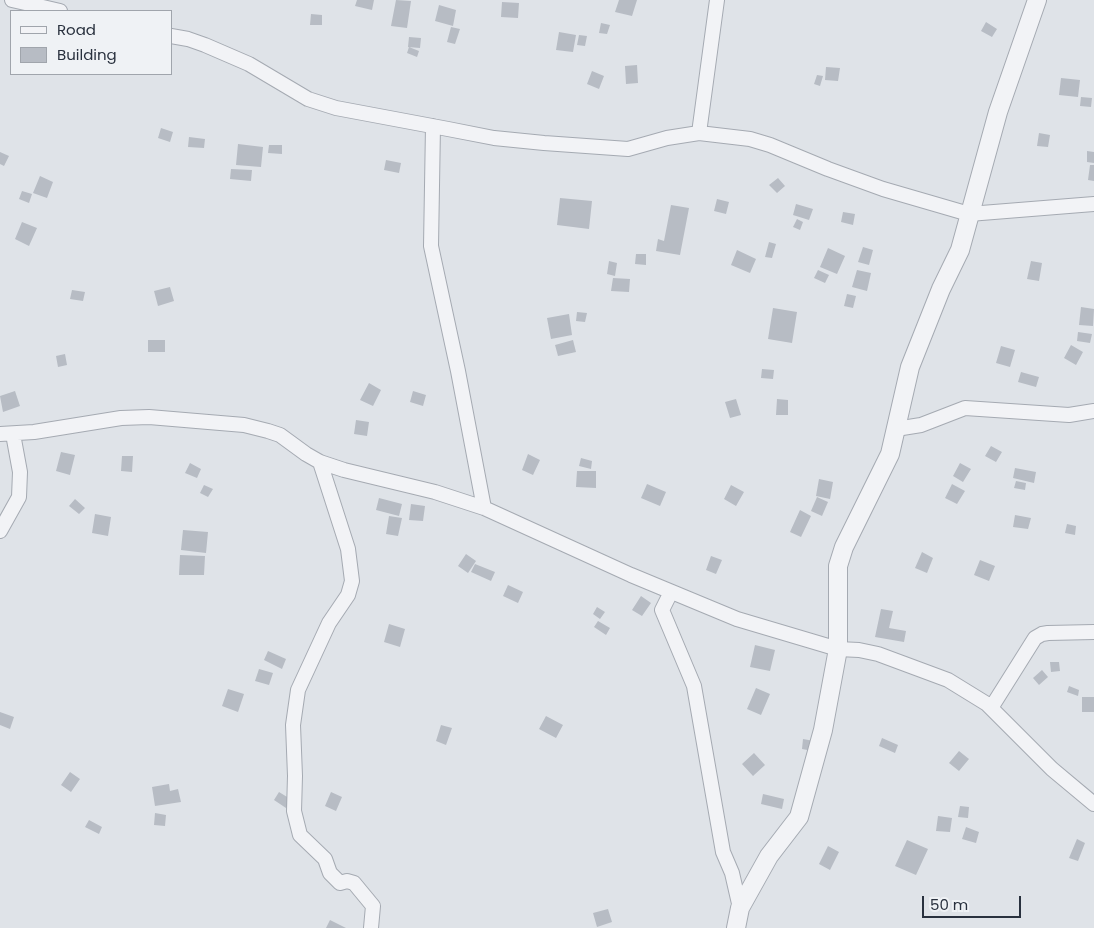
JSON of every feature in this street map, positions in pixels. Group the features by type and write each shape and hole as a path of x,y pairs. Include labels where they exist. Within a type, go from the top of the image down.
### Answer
{"street":[{"path":"12,0 56,10"},
{"path":"699,133 717,0"},
{"path":"736,928 740,908 769,856 799,817 823,730 838,649 838,566 844,547 890,454 910,366 941,289 960,250 998,112 1037,0"},
{"path":"172,36 196,42 249,64 308,98 336,108 494,138 562,145 628,148 666,138 699,133 750,139 770,145 874,186 969,214 1094,204"},
{"path":"433,126 431,246 458,371 484,508"},
{"path":"896,430 921,425 965,408 1069,415 1094,411"},
{"path":"0,531 19,497 20,472 6,434 34,432 113,419 149,416 244,425 280,435 320,462 344,470 435,492 484,508 671,592 737,619 838,649 859,650 878,654 948,680 991,708 1052,769 1094,804"},
{"path":"320,462 348,550 352,582 348,595 329,624 298,690 293,725 294,811 300,835 325,859 334,879 340,883 347,881 354,884 374,906 372,928"},
{"path":"671,592 662,610 694,686 723,852 732,872 740,908"},
{"path":"991,708 1035,638 1048,633 1094,632"}],"building":[{"path":"357,0 374,0 372,10 355,6"},
{"path":"396,0 411,1 407,28 391,26"},
{"path":"619,0 637,0 632,16 615,12"},
{"path":"502,2 519,3 518,18 501,17"},
{"path":"439,5 456,10 453,26 435,21"},
{"path":"311,14 322,15 322,25 310,25"},
{"path":"986,22 997,29 992,37 981,31"},
{"path":"601,23 610,25 607,34 599,33"},
{"path":"451,27 460,29 455,44 447,42"},
{"path":"559,32 576,35 573,52 556,50"},
{"path":"579,35 587,36 585,46 577,45"},
{"path":"409,37 421,38 420,48 408,47"},
{"path":"409,47 419,51 417,57 407,53"},
{"path":"637,65 638,83 626,84 625,66"},
{"path":"826,67 840,68 838,81 825,80"},
{"path":"592,71 604,76 599,89 587,84"},
{"path":"817,75 823,76 820,86 814,84"},
{"path":"1061,78 1080,80 1078,97 1059,95"},
{"path":"1081,97 1092,98 1091,107 1080,106"},
{"path":"161,128 173,132 170,142 158,138"},
{"path":"1039,133 1050,135 1048,147 1037,146"},
{"path":"189,137 205,139 204,148 188,147"},
{"path":"238,144 263,147 261,167 236,165"},
{"path":"269,145 282,145 282,154 268,153"},
{"path":"1087,151 1094,152 1094,163 1087,162"},
{"path":"0,152 9,156 4,166 0,164"},
{"path":"386,160 401,163 399,173 384,170"},
{"path":"1090,165 1094,165 1094,181 1088,180"},
{"path":"231,169 252,170 251,181 230,179"},
{"path":"40,176 53,182 47,198 33,193"},
{"path":"778,178 785,186 777,193 769,185"},
{"path":"22,191 32,194 29,203 19,199"},
{"path":"560,198 592,201 589,229 557,225"},
{"path":"717,199 729,202 726,214 714,211"},
{"path":"796,204 813,209 809,220 793,215"},
{"path":"671,205 689,208 680,255 656,251 658,239 664,241"},
{"path":"843,212 855,214 853,225 841,222"},
{"path":"797,219 803,222 800,230 793,227"},
{"path":"22,222 37,228 29,246 15,239"},
{"path":"769,242 776,244 772,258 765,257"},
{"path":"863,247 873,250 869,265 858,262"},
{"path":"828,248 845,256 837,274 820,267"},
{"path":"737,250 756,259 750,273 731,265"},
{"path":"636,254 646,254 646,265 635,264"},
{"path":"609,261 617,263 615,276 607,274"},
{"path":"1031,261 1042,263 1039,281 1027,279"},
{"path":"818,270 829,275 825,283 814,278"},
{"path":"857,270 871,273 867,291 852,287"},
{"path":"613,278 630,279 629,292 611,291"},
{"path":"170,287 174,301 158,306 154,291"},
{"path":"72,290 85,292 83,301 70,299"},
{"path":"847,294 856,296 853,308 844,306"},
{"path":"1081,307 1094,309 1093,326 1079,325"},
{"path":"773,308 797,312 792,343 768,339"},
{"path":"577,312 587,313 585,322 576,321"},
{"path":"569,314 572,335 551,339 547,318"},
{"path":"1078,332 1092,334 1090,343 1077,341"},
{"path":"148,340 165,340 165,352 148,352"},
{"path":"573,340 576,352 558,356 555,345"},
{"path":"1071,345 1083,352 1076,365 1064,358"},
{"path":"1001,346 1015,350 1010,367 996,363"},
{"path":"65,354 67,365 58,367 56,356"},
{"path":"762,369 774,370 773,379 761,378"},
{"path":"1021,372 1039,377 1036,387 1018,382"},
{"path":"369,383 381,390 373,406 360,400"},
{"path":"15,391 20,406 3,412 0,396"},
{"path":"413,391 426,395 423,406 410,402"},
{"path":"736,399 741,415 730,418 725,402"},
{"path":"777,399 788,400 788,415 776,415"},
{"path":"356,420 369,422 367,436 354,434"},
{"path":"991,446 1002,452 996,462 985,456"},
{"path":"61,452 75,455 70,475 56,471"},
{"path":"528,454 540,460 533,475 522,470"},
{"path":"122,456 133,456 132,472 121,471"},
{"path":"581,458 592,461 591,469 579,466"},
{"path":"190,463 201,469 197,478 185,473"},
{"path":"960,463 971,469 963,482 953,476"},
{"path":"1015,468 1036,472 1034,483 1013,478"},
{"path":"577,471 596,471 596,488 576,487"},
{"path":"819,479 833,482 830,499 816,496"},
{"path":"1016,481 1026,483 1025,490 1014,488"},
{"path":"647,484 666,492 660,506 641,498"},
{"path":"952,484 965,491 957,504 945,498"},
{"path":"204,485 213,489 208,497 200,493"},
{"path":"731,485 744,492 736,506 724,499"},
{"path":"817,497 828,502 822,516 811,511"},
{"path":"379,498 402,504 399,516 376,510"},
{"path":"75,499 85,508 79,514 69,506"},
{"path":"411,504 425,506 423,521 409,520"},
{"path":"800,510 811,516 801,537 790,532"},
{"path":"95,514 111,517 108,536 92,533"},
{"path":"1015,515 1031,518 1028,529 1013,527"},
{"path":"389,516 402,518 398,536 386,534"},
{"path":"1067,524 1076,526 1075,535 1065,533"},
{"path":"183,530 208,532 206,553 181,550"},
{"path":"922,552 933,558 927,573 915,568"},
{"path":"466,554 476,561 468,573 458,566"},
{"path":"180,555 205,556 204,575 179,575"},
{"path":"711,556 722,560 716,574 706,570"},
{"path":"980,560 995,566 989,581 974,575"},
{"path":"475,564 495,572 491,581 471,572"},
{"path":"508,585 523,592 518,603 503,596"},
{"path":"641,596 651,603 642,616 632,610"},
{"path":"597,607 605,612 600,619 593,614"},
{"path":"881,609 893,611 889,628 906,631 904,642 875,637"},
{"path":"598,621 610,628 606,635 594,627"},
{"path":"389,624 405,629 400,647 384,642"},
{"path":"755,645 775,650 770,671 750,667"},
{"path":"268,651 286,659 282,669 264,660"},
{"path":"1050,662 1059,662 1060,671 1051,672"},
{"path":"259,669 273,673 269,685 255,681"},
{"path":"1042,670 1048,677 1039,685 1033,678"},
{"path":"1069,686 1079,690 1078,696 1067,692"},
{"path":"756,688 770,694 761,715 747,709"},
{"path":"228,689 244,694 238,712 222,706"},
{"path":"1082,697 1094,697 1094,712 1082,712"},
{"path":"0,712 14,717 10,729 0,725"},
{"path":"546,716 563,725 556,738 539,729"},
{"path":"441,725 452,728 446,745 436,741"},
{"path":"882,738 898,745 895,753 879,746"},
{"path":"803,739 814,741 813,751 802,749"},
{"path":"959,751 969,759 959,771 949,763"},
{"path":"754,753 765,765 753,776 742,764"},
{"path":"70,772 80,779 71,792 61,785"},
{"path":"169,784 170,791 178,789 181,802 155,806 152,787"},
{"path":"279,792 292,800 286,808 274,800"},
{"path":"331,792 342,797 336,811 325,806"},
{"path":"763,794 784,799 782,809 761,804"},
{"path":"960,806 969,807 968,818 958,817"},
{"path":"155,813 166,815 165,826 154,825"},
{"path":"938,816 952,818 950,832 936,831"},
{"path":"89,820 102,827 99,834 85,827"},
{"path":"966,827 979,832 976,843 962,839"},
{"path":"1077,839 1085,843 1078,861 1069,858"},
{"path":"907,840 928,849 916,875 895,866"},
{"path":"828,846 839,852 830,870 819,864"},
{"path":"608,909 612,922 597,927 593,913"},
{"path":"330,920 346,928 326,928"}]}
